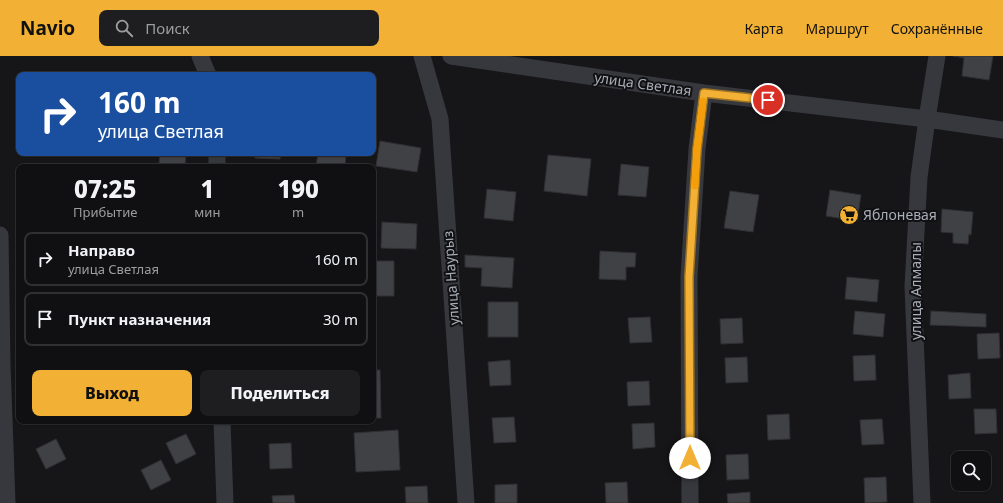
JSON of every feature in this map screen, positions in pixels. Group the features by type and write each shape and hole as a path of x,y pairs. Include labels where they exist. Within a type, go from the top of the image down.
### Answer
{"street":[{"path":"200,56 207,72"},
{"name":"улица Наурыз","path":"422,56 440,119 466,503"},
{"name":"улица Светлая","path":"451,56 704,93 927,119 1003,130"},
{"name":"улица Алмалы","path":"922,503 913,287 920,177 927,119 938,56"},
{"path":"690,503 689,277 697,149 704,93"},
{"path":"0,235 1,364 7,503"},
{"path":"222,424 224,503"}],"building":[{"path":"953,56 993,56 989,80 962,76 964,58"},
{"path":"380,141 421,148 417,172 376,166"},
{"path":"548,155 591,159 587,196 544,191"},
{"path":"160,156 186,156 185,164 159,164"},
{"path":"255,156 280,156 280,159 255,158"},
{"path":"318,156 346,156 345,164 316,164"},
{"path":"621,164 649,167 646,197 618,195"},
{"path":"487,189 516,192 513,221 484,218"},
{"path":"830,190 861,195 857,221 826,216"},
{"path":"730,191 759,195 753,232 724,228"},
{"path":"942,209 973,212 971,235 969,234 968,244 953,243 953,233 941,232"},
{"path":"382,222 417,224 416,249 381,248"},
{"path":"600,251 636,253 635,267 626,267 626,280 599,279"},
{"path":"465,255 514,258 512,288 481,286 482,268 465,267"},
{"path":"376,261 394,261 394,296 376,296"},
{"path":"847,277 879,280 877,302 845,299"},
{"path":"488,302 518,302 518,337 488,337"},
{"path":"855,311 885,314 883,337 853,334"},
{"path":"931,311 986,314 986,327 930,325"},
{"path":"650,317 652,342 630,343 628,318"},
{"path":"742,318 743,343 721,344 720,319"},
{"path":"999,333 1000,358 978,359 977,334"},
{"path":"875,355 876,380 854,381 853,356"},
{"path":"747,357 748,382 726,383 725,358"},
{"path":"510,360 511,385 490,386 488,362"},
{"path":"376,370 380,370 381,418 376,418"},
{"path":"970,373 971,398 949,399 948,375"},
{"path":"649,381 650,405 628,406 627,382"},
{"path":"974,409 996,409 997,433 975,434"},
{"path":"789,414 790,439 768,440 767,415"},
{"path":"514,417 516,442 494,443 492,418"},
{"path":"882,419 884,444 862,445 860,420"},
{"path":"654,423 655,447 633,449 632,424"},
{"path":"398,430 400,470 356,472 354,433"},
{"path":"186,434 196,454 176,464 166,443"},
{"path":"56,439 66,459 46,469 36,449"},
{"path":"291,443 292,468 270,469 269,444"},
{"path":"748,454 749,479 727,480 726,455"},
{"path":"161,460 171,480 151,490 141,470"},
{"path":"886,477 887,502 865,503 864,478"},
{"path":"627,482 628,503 606,503 605,483"},
{"path":"517,484 517,503 495,503 495,485"},
{"path":"427,486 428,503 406,503 405,487"},
{"path":"750,492 750,503 728,503 727,494"},
{"path":"294,495 295,503 273,503 272,496"}],"slow traffic":[{"path":"695,186 697,149 703,101"}],"place":[{"name":"Яблоневая","path":"849,215"}],"route":[{"path":"690,458 689,277 697,149 704,93 768,100"}]}
